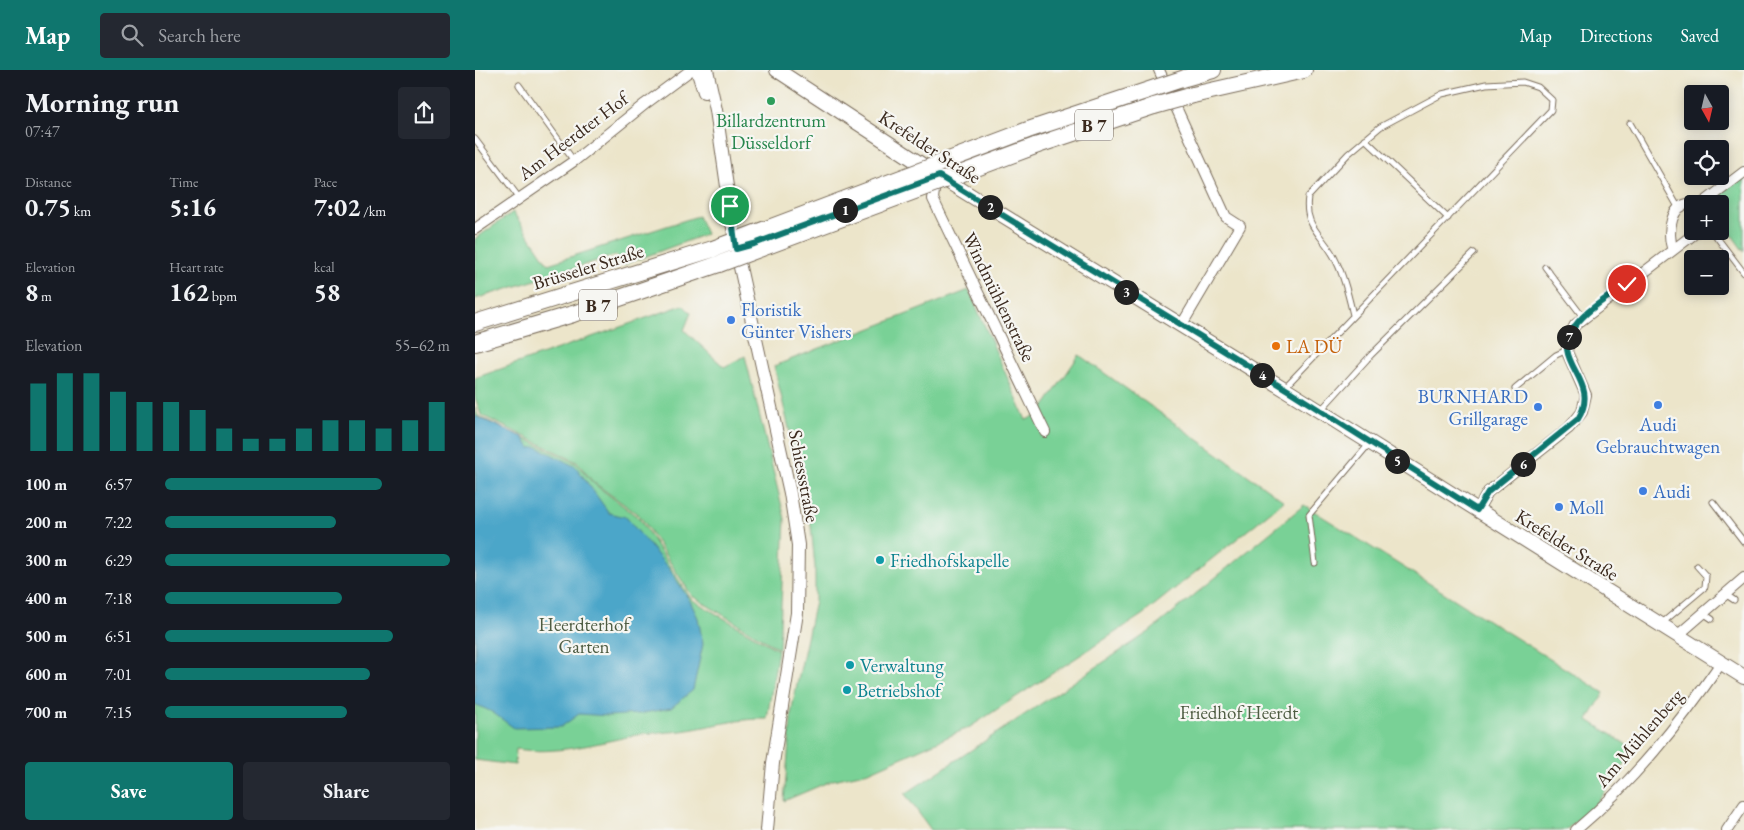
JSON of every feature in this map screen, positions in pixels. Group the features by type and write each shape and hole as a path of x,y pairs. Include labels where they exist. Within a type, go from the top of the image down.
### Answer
{"highway":[{"name":"Brüsseler Straße","path":"475,323 713,249 1028,130 1213,70"},
{"name":"Brüsseler Straße","path":"475,343 573,314 719,264 1035,146 1193,95 1304,70"}],"main road":[{"name":"Krefelder Straße","path":"777,70 939,176 1283,388 1744,677"}],"street":[{"name":"Am Heerdter Hof","path":"475,229 574,161 691,70"},
{"path":"1159,70 1226,217 1239,226 1181,326"},
{"name":"Schiessstraße","path":"704,71 716,110 736,249 790,493 798,545 797,613 773,763 766,830"},
{"path":"1714,195 1744,172"},
{"name":"Windmühlenstraße","path":"939,176 933,187 933,199 1045,432"},
{"path":"1673,250 1669,238 1678,207 1684,204"},
{"path":"1477,510 1488,492 1569,428 1583,412 1586,395 1569,362 1567,350 1572,330 1583,317 1686,240"},
{"path":"1677,636 1707,616 1729,597 1744,578"},
{"name":"Am Mühlenberg","path":"1576,830 1629,780 1689,709 1721,663"},
{"path":"1727,830 1744,804"}],"lane":[{"path":"1283,388 1551,110 1552,100 1545,92 1523,82 1486,84 1441,94 1380,127 1348,154 1308,197 1307,219 1330,248 1338,263 1353,315"},
{"path":"519,85 574,161"},
{"path":"1143,101 1170,92"},
{"path":"1052,132 1115,110"},
{"path":"1630,123 1678,207"},
{"path":"475,139 520,199"},
{"path":"1365,140 1447,218"},
{"path":"736,249 939,176"},
{"path":"1719,240 1744,273"},
{"path":"1320,412 1371,355 1474,253"},
{"path":"1545,267 1583,317"},
{"path":"1515,389 1556,355 1567,350"},
{"path":"1315,563 1309,515 1370,444"},
{"path":"1713,502 1744,542"},
{"path":"1660,625 1705,587 1706,576 1697,566"}],"green space":[{"path":"1744,172 1744,252 1729,231 1729,195 1720,195"},
{"path":"513,212 548,264 698,216 706,234 623,265 616,255 475,299 475,239"},
{"path":"969,290 1026,420 1039,414 1079,355 1284,501 1142,615 970,727 869,772 833,780 784,801 792,708 815,601 815,567 810,516 774,366"},
{"path":"683,305 691,313 684,330 724,367 745,356 785,519 779,649 692,596 640,516 593,482 577,462 481,415 475,397 475,378"},
{"name":"Heerdterhof Garten","path":"475,408 478,416 576,463 593,483 639,518 691,599 778,650 767,719 735,721 681,731 644,734 560,750 516,749 515,765 475,760"},
{"name":"Friedhof Heerdt","path":"1304,505 1604,693 1588,720 1635,750 1598,802 1566,830 931,830 905,794 1149,632"}],"water":[{"name":"Heerdterhof Garten","path":"475,416 523,437 530,448 537,447 576,467 609,513 626,517 670,570 690,601 698,618 703,644 693,690 671,708 638,714 608,716 579,714 561,727 514,728 492,712 475,704"}],"place":[{"name":"Billardzentrum Düsseldorf","path":"771,101"},
{"name":"Floristik Günter Vishers","path":"731,320"},
{"name":"LA DÜ","path":"1276,346"},
{"name":"Audi Gebrauchtwagen","path":"1658,405"},
{"name":"BURNHARD Grillgarage","path":"1538,407"},
{"name":"Audi","path":"1643,491"},
{"name":"Moll","path":"1559,507"},
{"name":"Friedhofskapelle","path":"880,560"},
{"name":"Verwaltung","path":"850,665"},
{"name":"Betriebshof","path":"847,690"}],"route":[{"path":"730,206 736,249 939,176 1291,392 1370,444 1477,510 1488,492 1569,428 1583,412 1586,395 1582,383 1569,362 1567,352 1569,336 1579,320 1627,284"}]}
